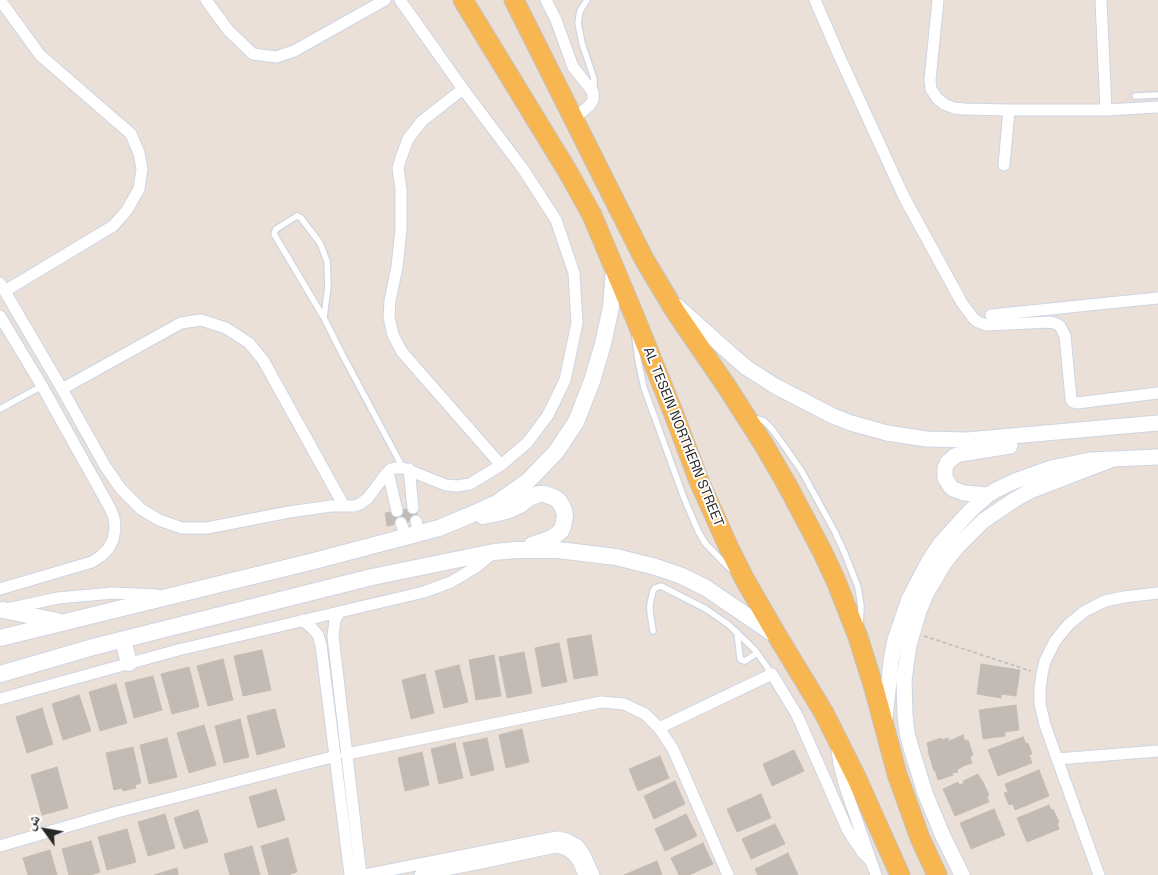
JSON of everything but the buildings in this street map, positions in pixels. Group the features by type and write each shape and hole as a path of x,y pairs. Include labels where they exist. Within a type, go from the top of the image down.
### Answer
{"main road":[{"name":"AL TESEIN NORTHERN STREET","path":"463,0 582,195 592,215 634,315 699,481 729,548 778,638 824,713 861,786 900,875"},
{"path":"514,0 641,252 691,335 746,416 786,483 822,551 858,637 897,774 920,838 937,875"},
{"path":"0,638 314,561 410,528 439,528 497,503 528,482 556,452 576,422 592,381 603,344 614,270"},
{"path":"468,516 498,514 520,505 529,498 539,494 550,495 559,501 565,516 564,526 561,531 552,538 516,550"},
{"path":"0,674 123,640 372,577 494,552 516,550 558,550 616,557 682,576 706,588 778,638"},
{"path":"1,610 62,622"},
{"path":"123,640 129,663"}],"street":[{"path":"0,0 40,55 131,134 139,153 142,170 139,189 127,210 112,226 3,287 105,466 121,489 140,509 159,520 182,528 208,528 289,512 331,506 354,506 365,501 388,472 395,468 406,468 446,486 470,484 501,466 527,443 548,415 565,380 577,323 574,273 556,220 522,169 400,0"},
{"path":"206,0 228,30 253,54 276,57 294,51 385,0"},
{"path":"546,0 556,20 574,67 593,92 593,100 590,105 574,118"},
{"path":"815,0 904,197 962,304 974,319 987,325 1050,322 1060,326 1065,336 1071,399 1077,404 1158,393"},
{"path":"938,0 930,80 931,89 936,98 944,104 954,108 1009,110 1106,110 1158,107"},
{"path":"1101,0 1106,110"},
{"path":"463,89 422,122 408,139 400,158 398,168 401,196 401,229 389,317 393,335 402,352 501,466"},
{"path":"1004,165 1009,110"},
{"path":"666,295 734,357 775,386 816,408 850,423 887,433 905,437 967,440 1158,423"},
{"path":"992,316 1158,298"},
{"path":"0,316 42,386 110,508 114,518 115,529 113,540 108,549 92,562 0,588"},
{"path":"62,389 181,323 201,320 226,328 248,343 263,360 344,506"},
{"path":"988,495 964,493 953,489 947,482 945,473 947,463 960,454 1023,443 1047,433"},
{"path":"884,728 890,661 909,599 941,543 970,511 988,495 1051,468 1090,460 1158,457"},
{"path":"962,875 925,793 907,733 904,707 904,680 912,632 919,611 935,578 957,547 983,521 1030,491 1113,459"},
{"path":"406,468 413,508"},
{"path":"388,472 397,511"},
{"path":"0,699 178,650 424,592 451,582 476,567 494,552"},
{"path":"1,610 58,598 113,593 169,596"},
{"path":"1100,875 1045,725 1040,704 1042,674 1055,641 1068,624 1086,611 1105,601 1158,593"},
{"path":"339,612 335,620 332,636 350,875"},
{"path":"304,620 312,627 321,645 362,875"},
{"path":"659,728 772,674 797,715 848,831 871,861"},
{"path":"0,846 116,812 342,755 601,702 624,704 645,714 659,728 673,749 728,875"},
{"path":"834,733 841,772 876,875"},
{"path":"1057,759 1158,751"},
{"path":"365,875 557,837 567,838 578,845 594,875"},
{"path":"420,875 481,869 556,847 565,849 572,854 578,861 584,875"}],"lane":[{"path":"587,0 580,11 578,23 582,43 594,79 593,92"},
{"path":"1135,96 1158,95"},
{"path":"324,318 328,286 327,261 320,243 301,218 297,216 276,229 274,234 324,318 406,468"},
{"path":"0,409 42,386"},
{"path":"653,631 650,604 653,591 661,586 706,609 737,632 757,653 772,674"},
{"path":"737,632 741,660 746,661 757,653"}],"path":[{"path":"912,632 1042,674"}]}
